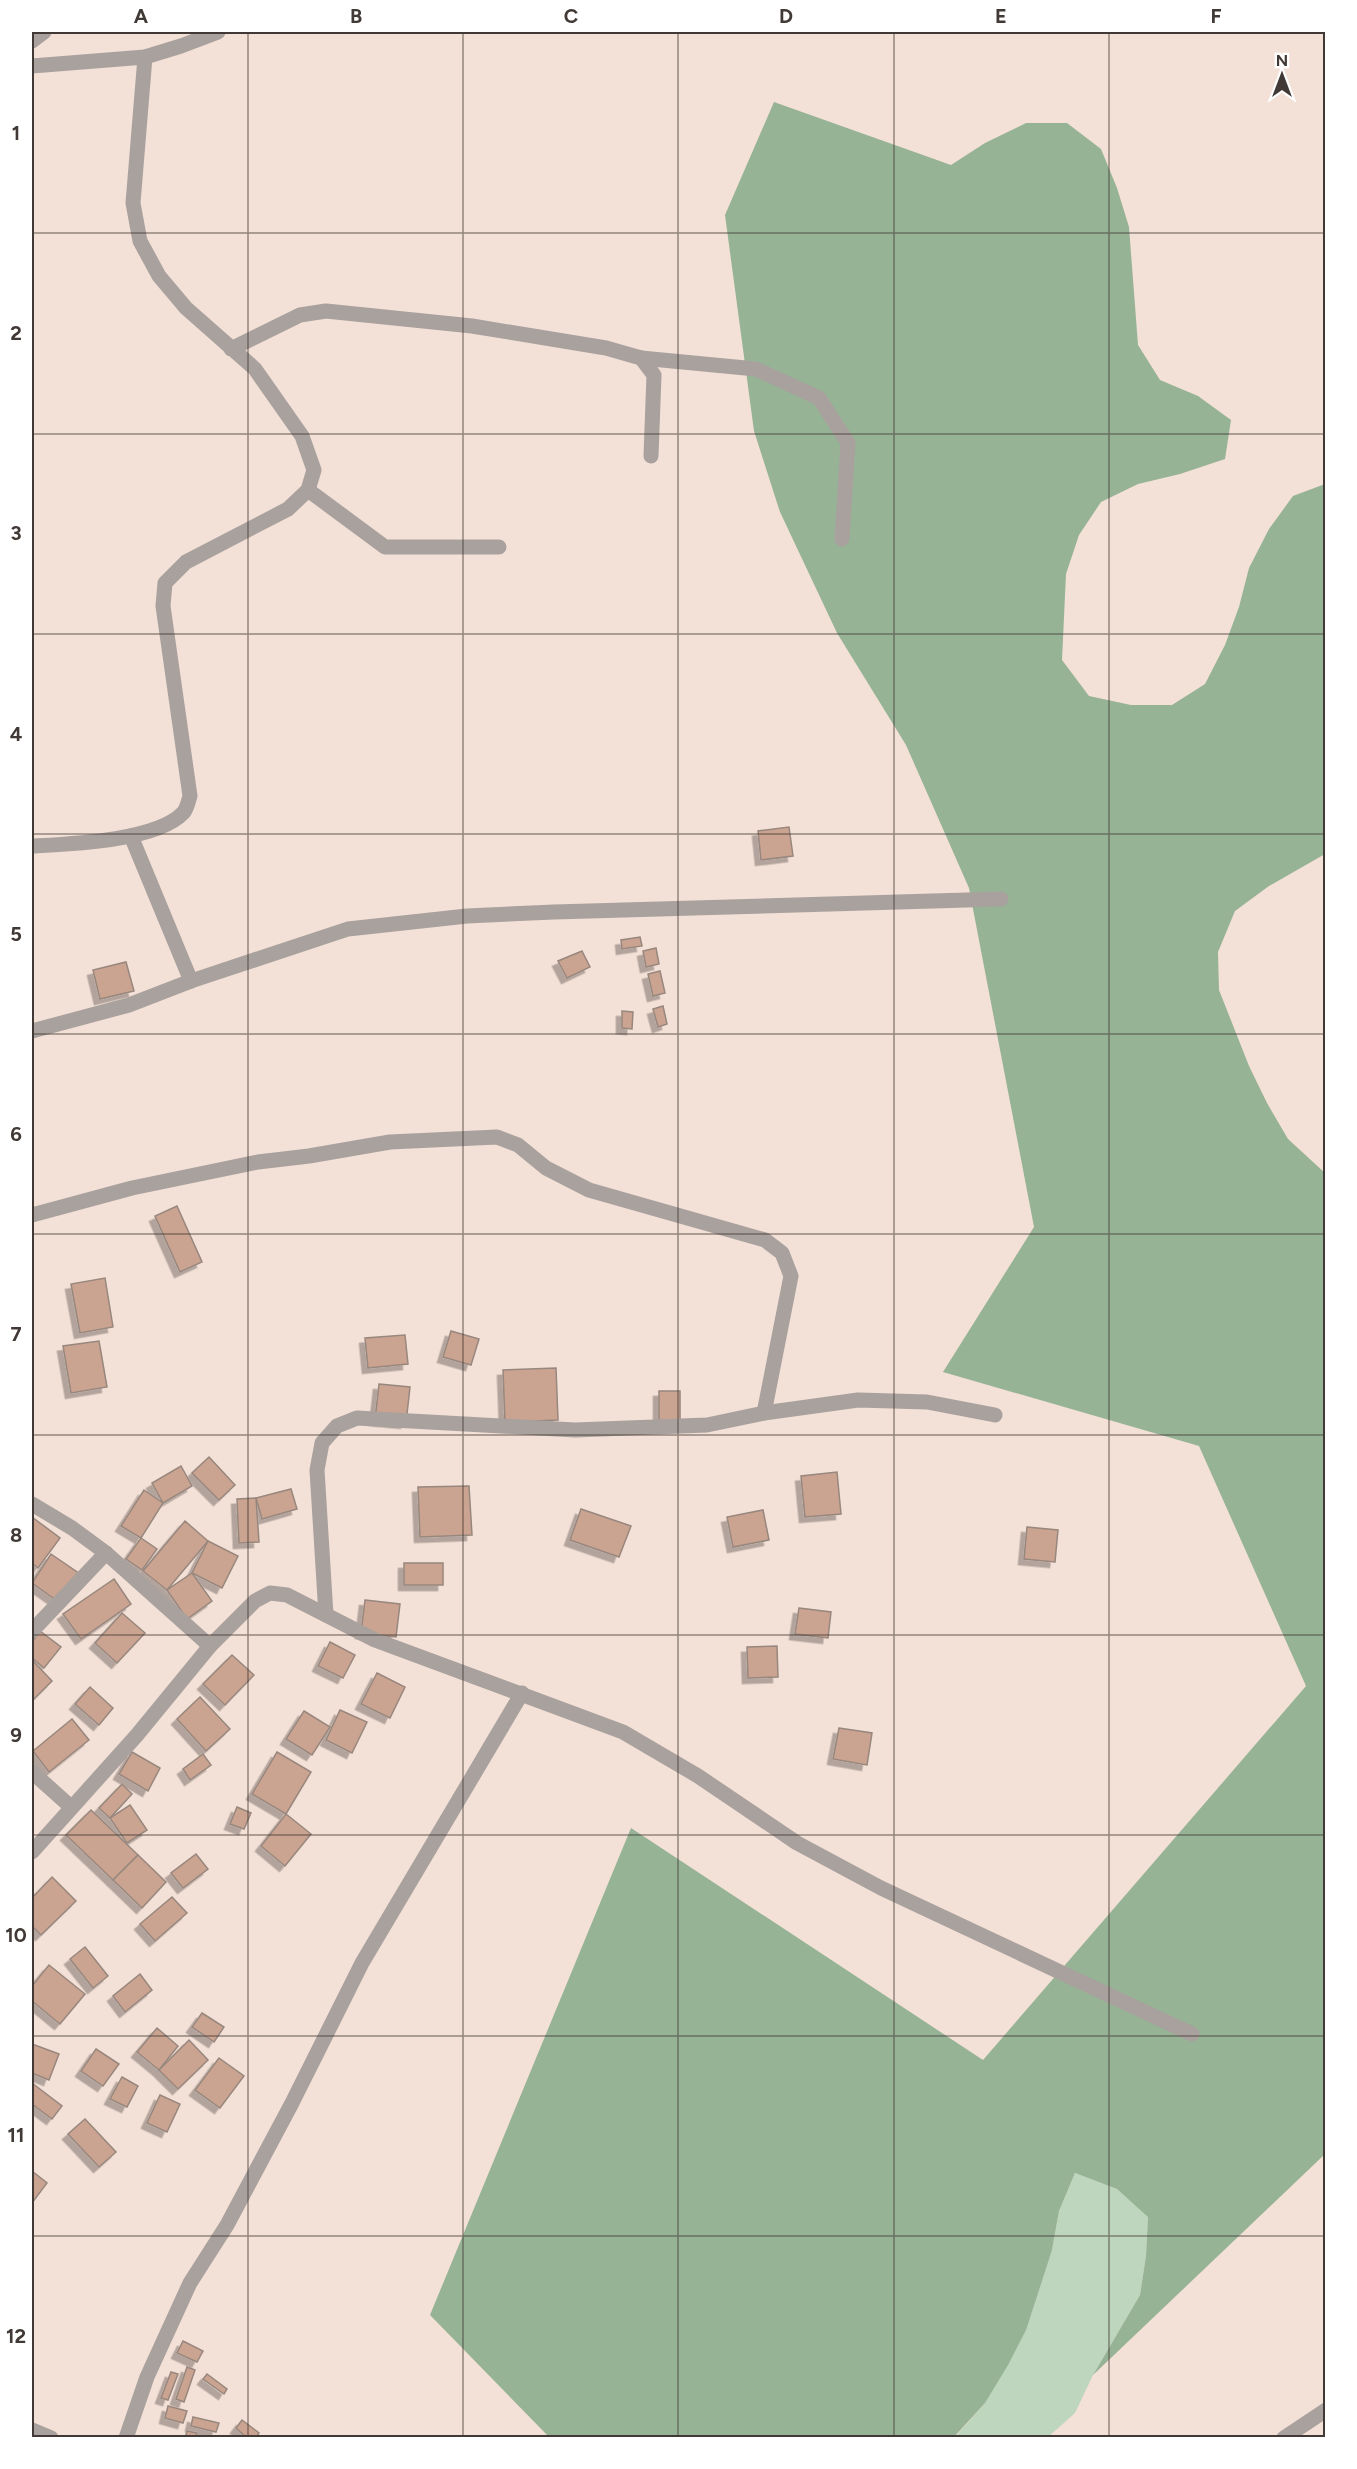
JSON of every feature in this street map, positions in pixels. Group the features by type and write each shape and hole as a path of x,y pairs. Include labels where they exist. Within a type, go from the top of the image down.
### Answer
{"street":[{"path":"32,41 44,32"},
{"path":"32,66 145,57 218,32"},
{"path":"32,846 131,836 172,822 185,812 190,796 163,606 165,583 186,562 288,508 308,490 314,470 302,436 255,369 186,308 159,276 140,241 133,203 145,57"},
{"path":"231,349 300,315 326,311 472,326 606,348 641,358 756,369 819,398 848,443 842,539"},
{"path":"641,358 654,375 651,456"},
{"path":"308,490 385,547 499,547"},
{"path":"131,836 191,981"},
{"path":"32,1031 129,1005 191,981 348,929 467,916 1000,898"},
{"path":"32,1215 132,1188 258,1162 390,1142 497,1137 518,1145 546,1168 589,1190 765,1240 782,1253 791,1276 764,1413"},
{"path":"326,1615 317,1470 322,1443 337,1426 357,1418 575,1430 707,1425 764,1413 858,1400 927,1402 995,1415"},
{"path":"32,1504 72,1528 106,1553 210,1646"},
{"path":"32,1631 106,1553"},
{"path":"32,1852 137,1734 210,1646 255,1601 270,1593 287,1595 375,1640 623,1732 698,1776 797,1843 881,1888 1192,2034"},
{"path":"126,2438 147,2377 190,2283 227,2224 292,2103 362,1963 522,1693"},
{"path":"32,1772 72,1808"},
{"path":"1284,2438 1326,2410"},
{"path":"32,2430 51,2438"}],"green space":[{"path":"774,102 951,165 985,143 1026,123 1067,123 1101,149 1117,188 1129,227 1138,345 1160,380 1198,396 1231,420 1225,459 1180,474 1138,484 1101,502 1079,535 1066,574 1062,660 1089,696 1131,705 1172,705 1205,684 1225,645 1239,607 1249,568 1269,529 1293,496 1325,484 1325,854 1269,886 1235,911 1218,952 1219,990 1249,1066 1288,1139 1325,1173 1325,2154 1093,2375 1140,2295 1146,2256 1148,2217 1117,2189 1075,2173 1059,2211 1052,2250 1026,2330 985,2403 954,2437 549,2437 430,2315 631,1828 983,2060 1306,1686 1199,1446 943,1372 1034,1227 969,888 906,745 837,633 780,512 754,431 725,215"},
{"path":"1075,2173 1117,2189 1148,2216 1146,2256 1140,2295 1093,2375 1075,2413 1048,2437 954,2438 985,2403 1038,2287 1052,2250 1059,2211"}],"building":[{"path":"789,827 793,856 761,860 758,831"},
{"path":"640,937 642,946 622,949 621,940"},
{"path":"656,948 659,964 646,967 643,951"},
{"path":"582,951 590,967 567,978 558,961"},
{"path":"126,962 134,991 100,999 93,970"},
{"path":"660,971 665,993 653,996 648,974"},
{"path":"663,1006 667,1024 658,1027 653,1009"},
{"path":"622,1011 633,1012 632,1029 622,1028"},
{"path":"177,1206 202,1262 180,1272 155,1216"},
{"path":"105,1278 113,1327 80,1333 71,1284"},
{"path":"451,1331 479,1339 471,1365 443,1357"},
{"path":"405,1335 408,1364 368,1368 365,1338"},
{"path":"99,1341 107,1387 71,1393 63,1346"},
{"path":"556,1368 558,1420 505,1422 503,1370"},
{"path":"379,1384 410,1387 406,1423 375,1420"},
{"path":"659,1391 680,1391 680,1425 659,1425"},
{"path":"209,1457 235,1485 219,1500 192,1473"},
{"path":"181,1466 192,1486 163,1503 152,1483"},
{"path":"837,1472 841,1514 805,1517 801,1476"},
{"path":"469,1486 472,1535 420,1537 418,1487"},
{"path":"291,1489 297,1509 262,1519 256,1498"},
{"path":"144,1490 163,1503 141,1538 121,1526"},
{"path":"256,1498 259,1542 239,1543 237,1499"},
{"path":"581,1509 631,1526 619,1557 570,1540"},
{"path":"763,1510 769,1540 733,1547 727,1517"},
{"path":"32,1517 60,1538 38,1568 32,1563"},
{"path":"185,1521 208,1541 167,1590 143,1571"},
{"path":"1027,1527 1058,1530 1055,1562 1024,1559"},
{"path":"141,1538 157,1549 142,1570 126,1559"},
{"path":"208,1541 238,1556 222,1588 192,1573"},
{"path":"51,1554 80,1574 60,1603 32,1583"},
{"path":"404,1563 443,1563 443,1585 404,1585"},
{"path":"192,1573 212,1601 187,1619 167,1590"},
{"path":"114,1579 131,1604 81,1639 63,1614"},
{"path":"365,1600 400,1604 396,1637 361,1633"},
{"path":"799,1608 831,1612 828,1638 795,1634"},
{"path":"122,1613 145,1633 117,1663 95,1643"},
{"path":"40,1631 61,1647 44,1668 32,1658 32,1642"},
{"path":"330,1642 355,1655 343,1678 318,1666"},
{"path":"777,1646 778,1677 748,1678 747,1647"},
{"path":"232,1655 254,1675 225,1705 203,1684"},
{"path":"32,1660 52,1681 32,1701"},
{"path":"377,1673 405,1687 390,1718 361,1704"},
{"path":"90,1687 113,1708 99,1725 75,1704"},
{"path":"200,1697 230,1729 206,1751 177,1719"},
{"path":"340,1710 367,1722 352,1753 326,1740"},
{"path":"304,1711 330,1727 312,1755 286,1739"},
{"path":"72,1719 89,1740 49,1772 33,1751"},
{"path":"839,1728 872,1733 867,1765 833,1759"},
{"path":"132,1752 160,1768 148,1791 119,1774"},
{"path":"277,1752 311,1772 286,1814 252,1794"},
{"path":"203,1754 211,1765 190,1780 183,1769"},
{"path":"122,1784 132,1794 110,1818 99,1808"},
{"path":"130,1805 147,1830 127,1843 110,1818"},
{"path":"237,1807 251,1813 244,1829 230,1824"},
{"path":"91,1810 138,1855 113,1880 66,1835"},
{"path":"286,1814 311,1834 285,1866 261,1846"},
{"path":"196,1854 208,1869 183,1888 171,1873"},
{"path":"138,1855 166,1882 142,1908 113,1880"},
{"path":"52,1877 76,1901 41,1935 32,1926 32,1898"},
{"path":"172,1897 187,1913 155,1941 140,1924"},
{"path":"85,1947 108,1976 93,1988 70,1959"},
{"path":"49,1965 85,1994 60,2024 32,2001 32,1986"},
{"path":"140,1974 152,1990 125,2012 113,1996"},
{"path":"202,2013 224,2027 214,2042 192,2027"},
{"path":"157,2028 178,2046 159,2070 137,2052"},
{"path":"189,2040 208,2060 178,2089 159,2070"},
{"path":"32,2044 59,2054 49,2080 32,2073"},
{"path":"96,2049 119,2064 103,2086 81,2071"},
{"path":"219,2058 244,2076 220,2108 195,2090"},
{"path":"122,2077 138,2086 127,2107 110,2099"},
{"path":"32,2083 62,2106 52,2119 32,2104"},
{"path":"160,2095 180,2104 167,2132 147,2123"},
{"path":"85,2119 116,2152 99,2167 68,2134"},
{"path":"32,2171 47,2183 32,2203"},
{"path":"183,2341 203,2351 197,2362 177,2353"},
{"path":"187,2367 195,2370 184,2402 176,2399"},
{"path":"171,2372 178,2374 168,2400 161,2398"},
{"path":"207,2374 227,2389 224,2394 203,2379"},
{"path":"168,2406 187,2411 183,2423 165,2418"},
{"path":"193,2417 219,2423 216,2432 191,2426"},
{"path":"242,2420 259,2433 256,2438 247,2438 236,2428"},
{"path":"187,2431 197,2433 196,2438 185,2438"}]}
